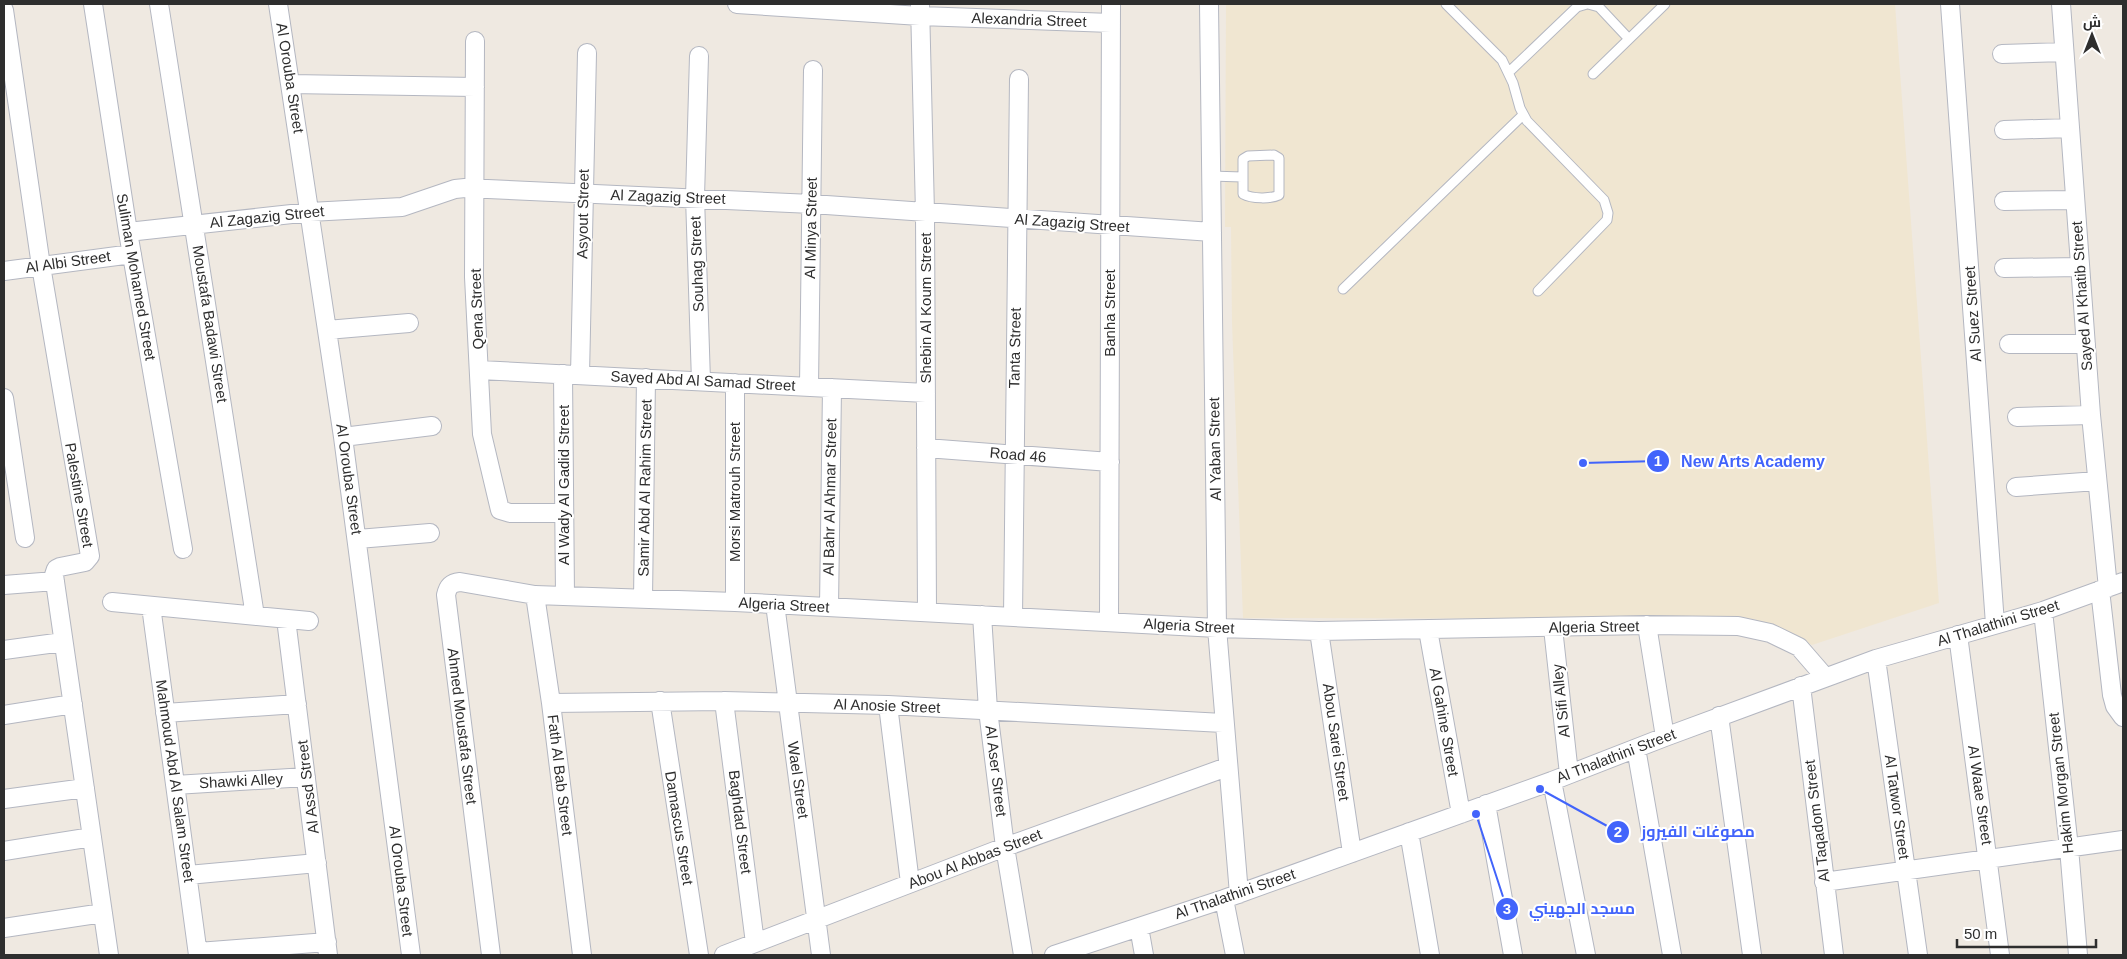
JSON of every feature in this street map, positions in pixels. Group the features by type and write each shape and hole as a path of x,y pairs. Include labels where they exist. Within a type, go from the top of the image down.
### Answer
{"street":[{"name":"Suliman Mohamed Street","path":"94,4 128,232 183,549"},
{"name":"Moustafa Badawi Street","path":"159,4 255,616"},
{"name":"Al Orouba Street","path":"278,4 358,539 411,955"},
{"name":"Alexandria Street","path":"737,4 920,10 1111,23"},
{"name":"Banha Street","path":"1109,622 1111,4"},
{"name":"Al Yaban Street","path":"1209,4 1217,628 1227,767 1235,955"},
{"name":"Al Suez Street","path":"1950,4 1995,624"},
{"name":"Sayed Al Khatib Street","path":"2061,4 2091,415 2110,587 2112,695 2115,706 2123,717"},
{"name":"Palestine Street","path":"4,10 41,266 90,556 85,562 56,569 55,581"},
{"name":"Shebin Al Koum Street","path":"920,10 925,213 927,612"},
{"name":"Qena Street","path":"475,41 476,189 474,277 482,434 500,510 510,513 564,513"},
{"path":"2002,54 2064,52"},
{"name":"Asyout Street","path":"572,374 584,193 586,53"},
{"name":"Souhag Street","path":"699,56 695,197 700,381"},
{"name":"Al Minya Street","path":"810,386 813,70"},
{"name":"Tanta Street","path":"1013,617 1019,79"},
{"path":"290,84 475,87"},
{"path":"2004,130 2070,128"},
{"name":"Al Zagazig Street","path":"128,232 310,212 402,207 455,189 695,197 1212,232"},
{"path":"2004,201 2075,200"},
{"name":"Al Albi Street","path":"4,271 132,254"},
{"path":"2004,268 2080,267"},
{"path":"327,330 409,322"},
{"path":"2008,344 2086,344"},
{"name":"Sayed Abd Al Samad Street","path":"479,370 926,393"},
{"name":"Al Wady Al Gadid Street","path":"564,596 564,513 572,374"},
{"name":"Samir Abd Al Rahim Street","path":"643,599 646,378"},
{"name":"Morsi Matrouh Street","path":"734,602 735,383"},
{"name":"Al Bahr Al Ahmar Street","path":"829,607 832,388"},
{"path":"4,398 25,538"},
{"path":"2017,417 2091,415"},
{"path":"343,437 432,426"},
{"name":"Road 46","path":"926,448 1110,462"},
{"path":"2016,487 2097,481"},
{"path":"358,539 430,533"},
{"path":"4,586 55,581 109,955"},
{"name":"Ahmed Moustafa Street","path":"491,955 446,595 448,588 453,583 460,582 535,595"},
{"name":"Al Thalathini Street","path":"1056,955 1231,896 1552,781 1664,736 1876,659 2042,611 2110,587"},
{"name":"Algeria Street","path":"535,595 734,602 1217,628 1319,631 1647,625 1738,626 1770,633 1800,647 1825,677"},
{"name":"Fath Al Bab Street","path":"535,595 551,703 582,955"},
{"path":"112,602 309,621"},
{"name":"Wael Street","path":"775,604 821,955"},
{"name":"Mahmoud Abd Al Salam Street","path":"151,606 198,954"},
{"name":"Hakim Morgan Street","path":"2042,611 2069,848 2078,955"},
{"name":"Al Aser Street","path":"982,615 988,710 1005,847 1023,955"},
{"name":"Al Assd Street","path":"286,619 327,948"},
{"path":"1647,625 1664,736"},
{"name":"Al Sifi Alley","path":"1554,628 1569,774"},
{"name":"Al Gahine Street","path":"1428,630 1460,814"},
{"name":"Abou Sarei Street","path":"1319,631 1352,853"},
{"name":"Al Waae Street","path":"1958,635 2000,955"},
{"path":"4,650 63,642"},
{"name":"Al Tatwor Street","path":"1876,659 1918,955"},
{"name":"Al Taqadom Street","path":"1801,686 1834,955"},
{"name":"Al Anosie Street","path":"551,703 660,701 788,702 888,705 1223,723"},
{"name":"Damascus Street","path":"660,701 699,955"},
{"name":"Baghdad Street","path":"724,702 755,943"},
{"path":"4,715 72,704"},
{"path":"165,713 297,704"},
{"path":"888,705 910,883"},
{"path":"1719,716 1752,955"},
{"path":"1636,748 1672,955"},
{"name":"Abou Al Abbas Street","path":"724,955 1005,847 1227,767"},
{"name":"Shawki Alley","path":"175,785 306,777"},
{"path":"1552,781 1586,955"},
{"path":"4,799 85,788"},
{"path":"1486,804 1513,955"},
{"path":"1409,832 1430,955"},
{"path":"4,851 92,837"},
{"path":"1824,882 2123,840"},
{"path":"188,875 317,863"},
{"path":"4,928 103,913"},
{"path":"1139,927 1144,955"},
{"path":"198,954 327,948"}],"lane":[{"path":"1446,4 1502,60 1509,72 1515,95 1527,121 1604,200 1608,213 1607,220 1538,291"},
{"path":"1509,72 1577,7 1587,4 1600,7 1629,39"},
{"path":"1593,74 1665,4"},
{"path":"1343,289 1524,115"},
{"path":"1274,155 1279,158 1280,192 1277,196 1246,196 1243,191 1242,177 1243,159 1245,157 1274,155"},
{"path":"1211,176 1242,177"}],"shaded area":[{"path":"1226,4 1895,4 1939,603 1812,645 1754,619 1243,618 1232,323 1231,227 1225,227"}],"place":[{"name":"New Arts Academy","path":"1583,463"},
{"name":"مصوغات الفيروز","path":"1540,789"},
{"name":"مسجد الجهيني","path":"1476,814"}]}
